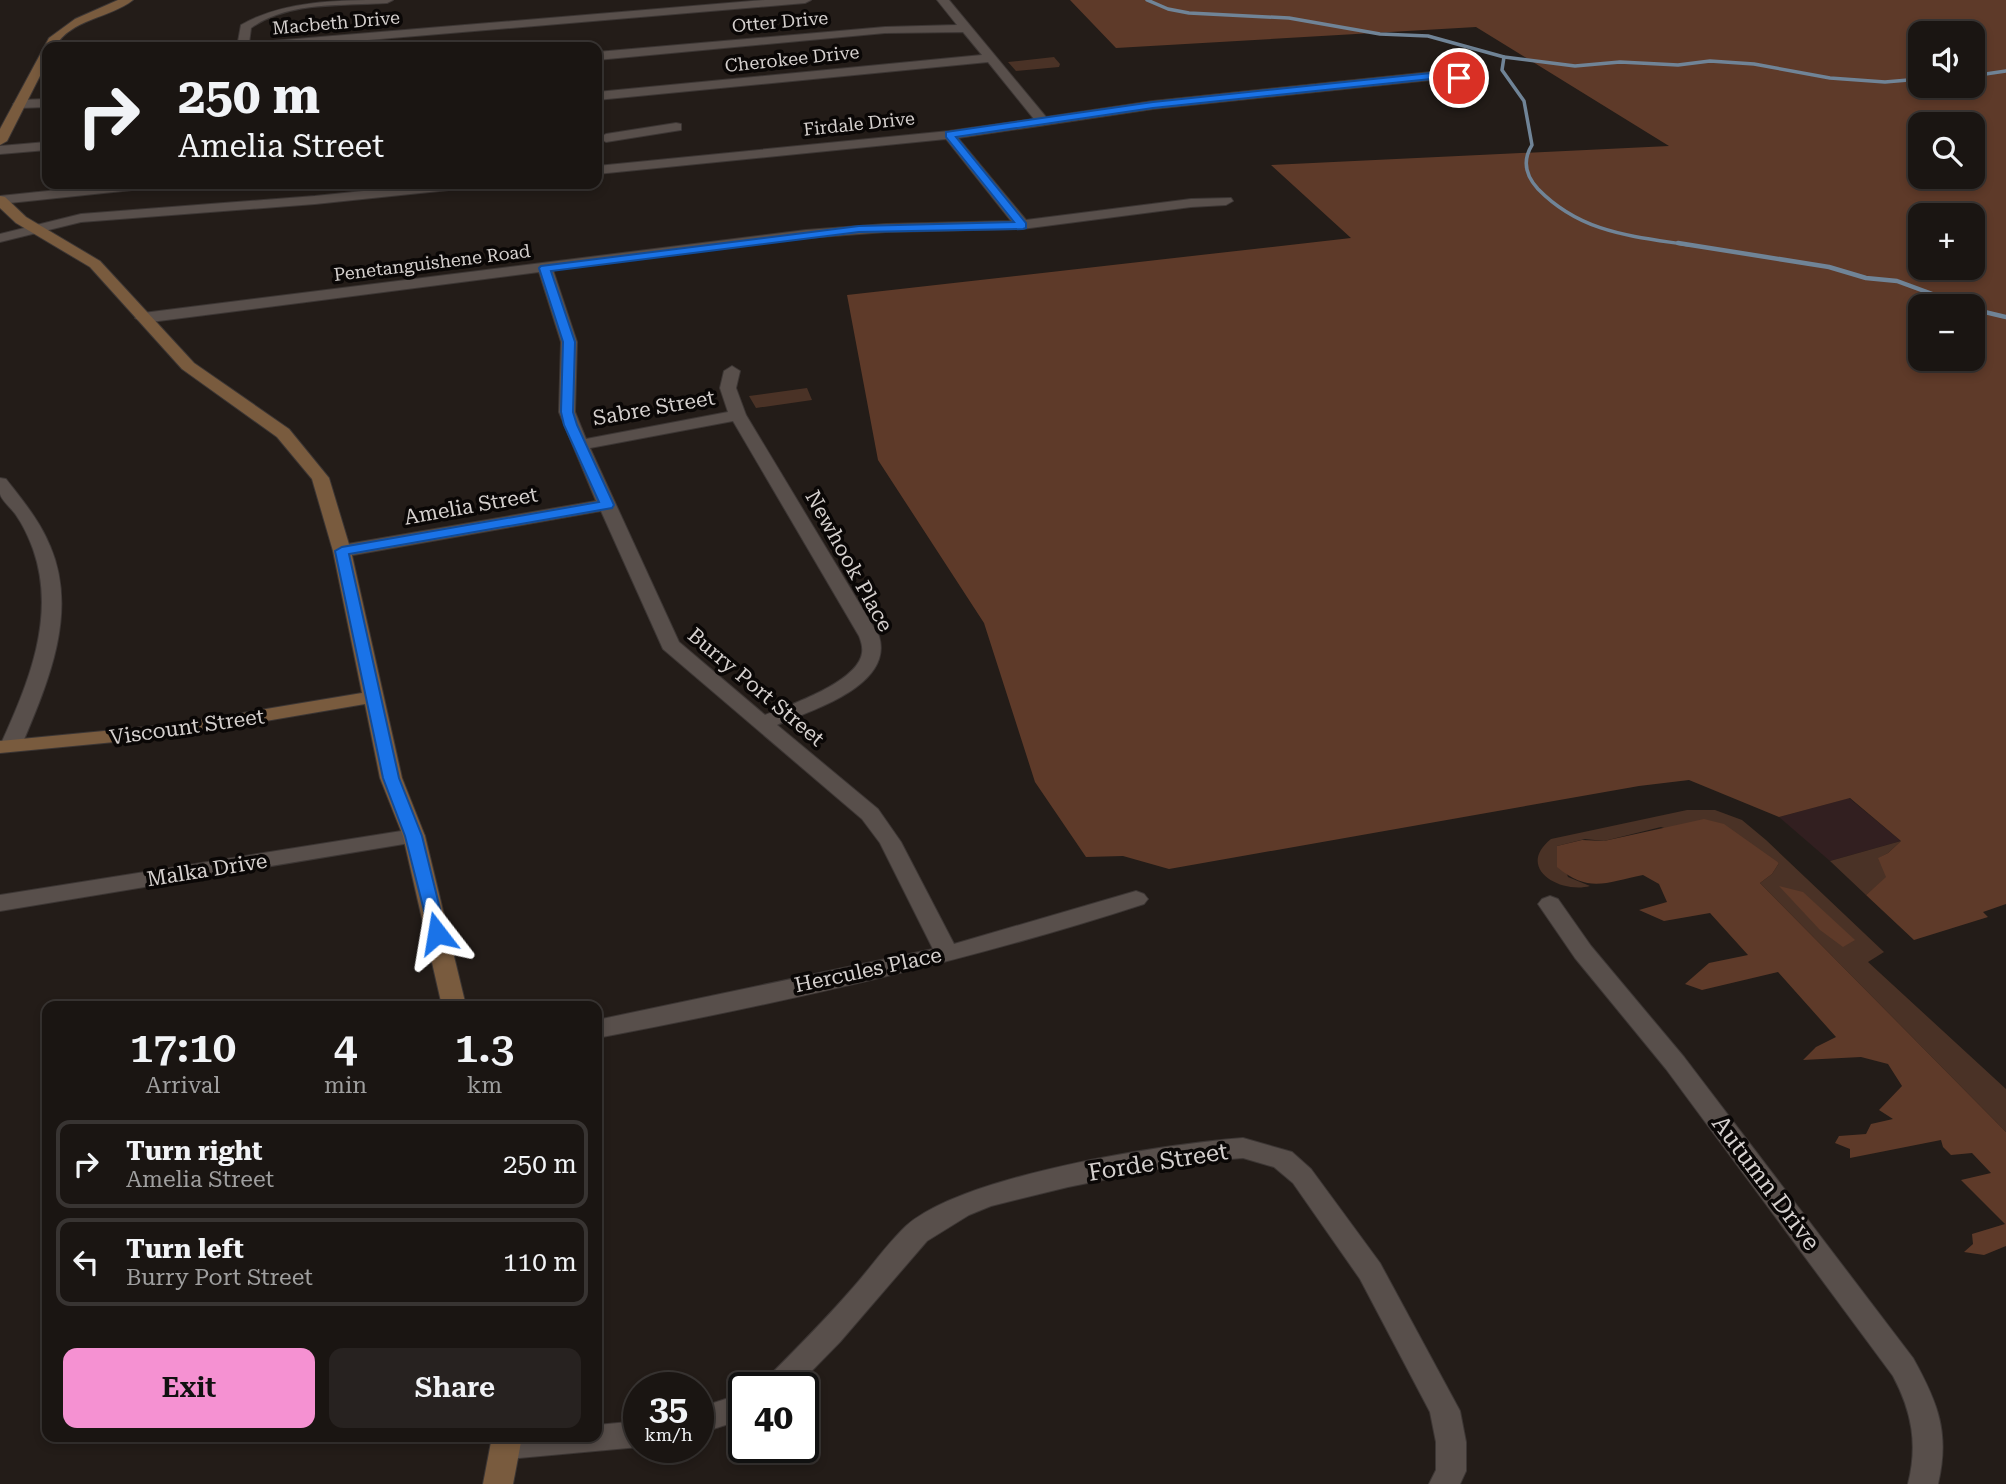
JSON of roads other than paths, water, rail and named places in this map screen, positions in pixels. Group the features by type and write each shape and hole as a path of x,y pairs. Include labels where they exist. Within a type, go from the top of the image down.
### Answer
{"street":[{"path":"52,42 64,30 88,16 127,0"},
{"path":"244,42 245,27 255,18 269,13 300,7 387,0"},
{"name":"Macbeth Drive","path":"308,42 805,0"},
{"path":"943,0 1044,122"},
{"name":"Otter Drive","path":"602,56 885,30 967,28"},
{"path":"435,32 439,42"},
{"name":"Cherokee Drive","path":"602,96 991,58"},
{"path":"0,141 42,66"},
{"name":"Firdale Drive","path":"609,150 949,135 1163,104 1431,76 1459,78"},
{"path":"19,104 42,103"},
{"path":"609,150 676,127"},
{"path":"949,135 1023,225"},
{"path":"0,150 42,146"},
{"path":"0,200 104,189"},
{"path":"0,238 96,216 315,200 420,189"},
{"path":"0,200 11,212 36,229 96,264 188,366 283,433 309,461 326,493 342,551 391,778 414,836 453,1001"},
{"name":"Penetanguishene Road","path":"143,317 859,229 1023,225 1191,203 1226,201"},
{"name":"Burry Port Street","path":"545,268 569,342 567,412 579,445 670,645 862,805 877,822 947,953"},
{"name":"Newhook Place","path":"732,371 728,388 738,415 872,645 869,664 853,680 762,724"},
{"name":"Sabre Street","path":"579,445 738,415"},
{"path":"0,483 26,514 37,533 50,571 52,589 52,615 46,661 5,747"},
{"name":"Amelia Street","path":"342,551 607,505"},
{"name":"Viscount Street","path":"5,747 166,732 373,697"},
{"name":"Malka Drive","path":"0,903 414,836"},
{"name":"Hercules Place","path":"602,1028 947,953 1077,919 1136,899"},
{"name":"Autumn Drive","path":"1550,904 1583,952 1675,1063 1903,1367 1923,1404 1930,1435 1923,1484"},
{"name":"Forde Street","path":"792,1372 830,1334 918,1233 959,1208 985,1197 1068,1177 1192,1152 1243,1148 1283,1159 1302,1175 1370,1271 1446,1411 1451,1442 1451,1471 1444,1484"},
{"path":"602,1436 623,1435"},
{"path":"498,1484 507,1442"}],"waterway":[{"path":"1147,0 1168,9 1189,13 1289,18 1380,34 1428,36 1504,57"},
{"path":"1504,57 1575,66 1620,62 1678,65 1710,61 1754,64 1830,78 1885,82 1908,80"},
{"path":"1504,57 1502,70 1524,101 1532,145 1526,163 1531,179 1538,189 1554,204 1589,224 1627,235 1689,245"},
{"path":"1985,74 2006,71"},
{"path":"1678,243 1829,267 1866,278 1897,281 1932,294"},
{"path":"1985,312 2006,317"}]}
